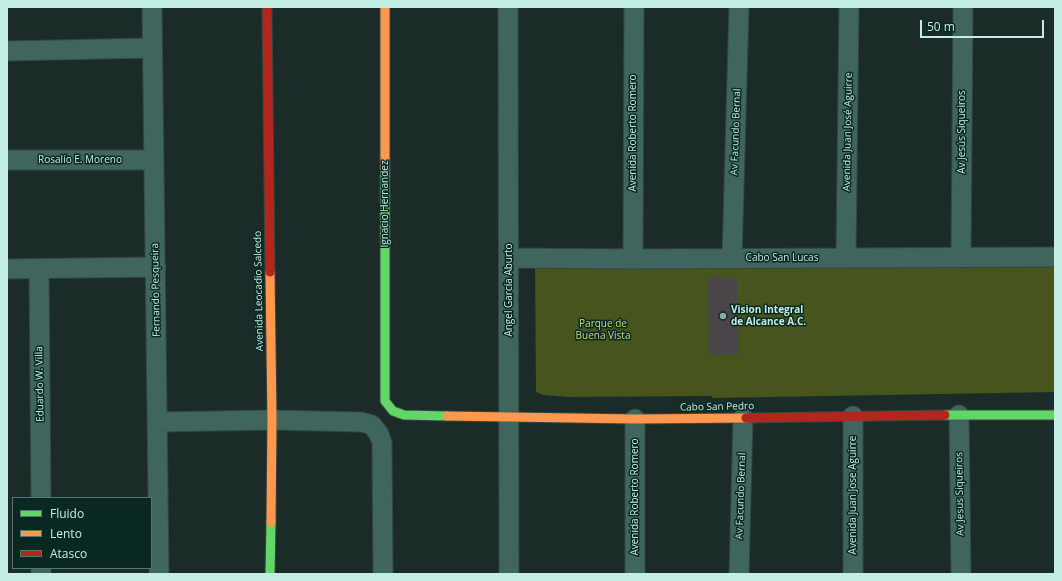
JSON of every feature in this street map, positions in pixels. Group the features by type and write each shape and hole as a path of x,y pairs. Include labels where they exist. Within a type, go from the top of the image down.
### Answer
{"street":[{"name":"Fernando Pesqueira","path":"152,7 151,48 156,267 159,574"},
{"name":"Avenida Leocadio Salcedo","path":"267,7 272,420 270,574"},
{"name":"Ignacio Hernandez","path":"385,7 385,401"},
{"name":"Angel García Aburto","path":"508,7 509,574"},
{"name":"Avenida Roberto Romero","path":"633,259 634,7"},
{"name":"Av Facundo Bernal","path":"732,258 739,7"},
{"name":"Avenida Juan José Aguirre","path":"846,258 849,7"},
{"name":"Av Jesús Siqueiros","path":"961,256 963,7"},
{"path":"7,51 151,48"},
{"name":"Rosalío E. Moreno","path":"7,160 153,160"},
{"name":"Cabo San Lucas","path":"509,258 633,259 961,256 1055,257"},
{"path":"7,270 156,267"},
{"name":"Eduardo W. Villa","path":"39,270 41,497"},
{"name":"Cabo San Pedro","path":"385,401 393,411 404,415 635,419 1055,415"},
{"name":"Av Jesus Siqueiros","path":"959,415 961,574"},
{"name":"Avenida Juan Jose Aguirre","path":"853,416 853,574"},
{"name":"Av Facundo Bernal","path":"739,574 743,418"},
{"name":"Avenida Roberto Romero","path":"635,419 635,574"},
{"path":"157,422 272,420 362,422 372,425 379,434 382,443 383,574"}],"green space":[{"name":"Parque de Buena Vista","path":"535,261 1055,264 1055,392 712,398 712,396 566,397 544,395 536,392"}],"building":[{"name":"Vision Integral de Alcance A.C.","path":"708,277 737,278 738,354 709,355"}],"traffic: fast":[{"path":"385,174 385,401 393,411 404,415 447,416"},
{"path":"945,415 1055,415"},
{"path":"270,574 271,522"}],"traffic: slow":[{"path":"385,7 385,174"},
{"path":"270,272 272,420 271,522"},
{"path":"447,416 635,419 746,418"}],"traffic: jam":[{"path":"267,7 270,272"},
{"path":"746,418 945,415"}],"place":[{"name":"Vision Integral de Alcance A.C.","path":"723,316"}]}
